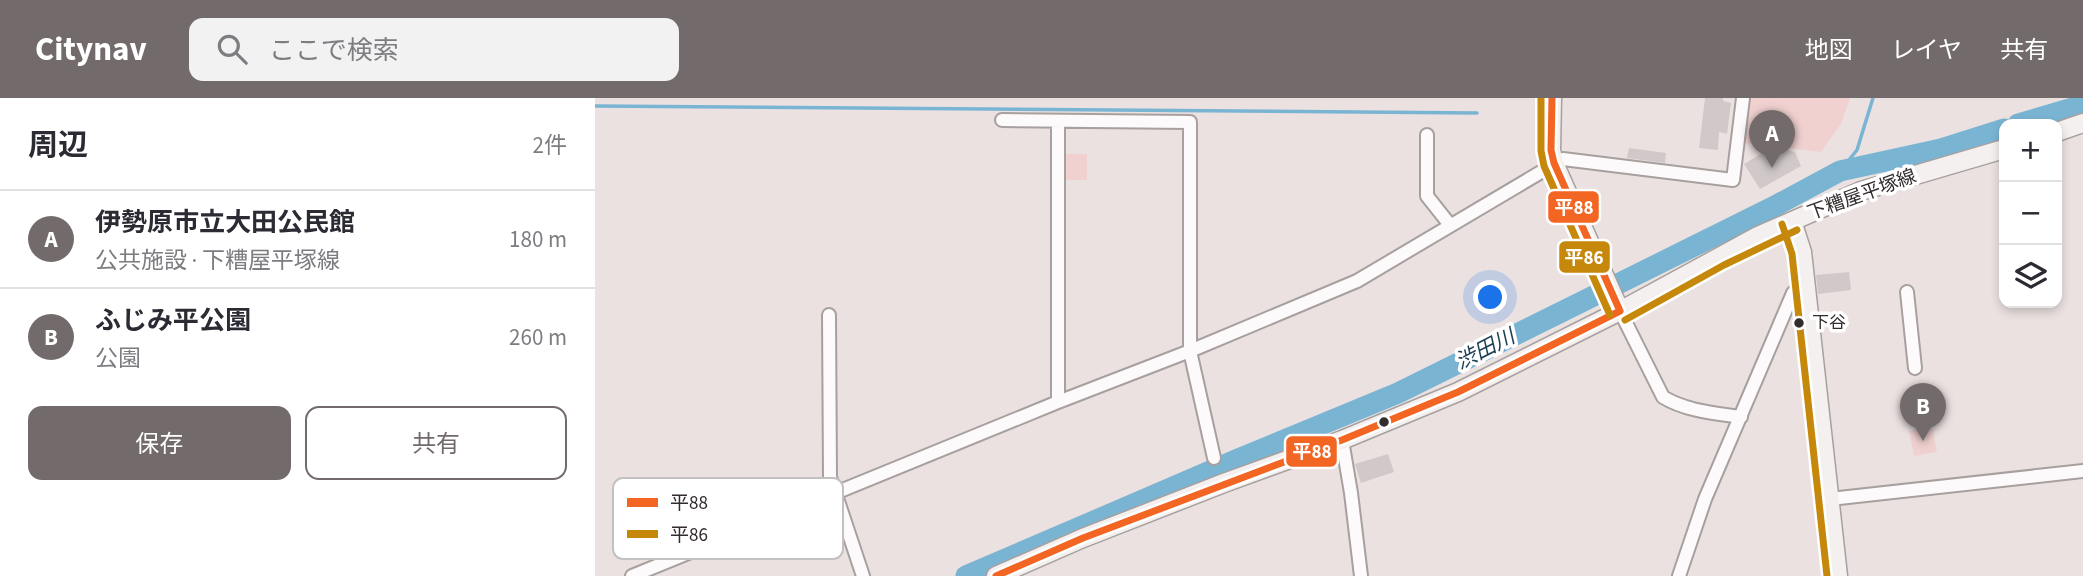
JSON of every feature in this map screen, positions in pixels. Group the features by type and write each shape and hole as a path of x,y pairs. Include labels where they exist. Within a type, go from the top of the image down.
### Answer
{"main road":[{"path":"1552,98 1551,149 1554,163 1614,298"},
{"path":"2062,130 2083,123"},
{"name":"下糟屋平塚線","path":"996,576 1458,392 1614,298 1719,256 1861,191 1999,150"},
{"path":"1792,221 1802,252 1838,576"}],"street":[{"path":"843,490 1357,281 1563,159 1733,180 1743,98"},
{"path":"1002,120 1190,122 1190,351 1214,458"},
{"path":"1058,121 1058,402"},
{"path":"1427,135 1427,196 1450,225"},
{"path":"1679,576 1705,499 1793,293 1805,285"},
{"path":"1907,292 1915,368"},
{"path":"1614,298 1663,397 1676,405 1694,410 1741,417"},
{"path":"829,315 830,478"},
{"path":"1342,440 1361,576"},
{"path":"1830,499 2083,471"},
{"path":"843,519 863,576"},
{"path":"632,576 674,559"}],"shaded area":[{"path":"1749,98 1850,98 1841,124 1821,152 1743,143"},
{"path":"1063,154 1087,154 1087,180 1063,180"},
{"path":"1932,427 1937,452 1914,456 1909,431"}],"building":[{"path":"1705,98 1723,98 1723,101 1731,103 1727,134 1719,132 1718,150 1699,148"},
{"path":"1629,148 1666,153 1665,163 1627,158"},
{"path":"1784,149 1795,152 1801,166 1760,189 1744,164 1767,150"},
{"path":"1849,272 1851,290 1818,294 1816,275"},
{"path":"1388,454 1394,472 1361,483 1355,464"}],"waterway":[{"path":"1840,171 1857,150 1873,98"},
{"name":"渋田川","path":"2035,119 2083,105"},
{"path":"595,106 1477,113"},
{"name":"渋田川","path":"966,576 1398,393 1840,171 1941,149 1999,131"}],"transit line":[{"name":"平86","path":"1541,98 1541,151 1544,166 1610,315"},
{"name":"平88","path":"1552,98 1551,150 1554,163 1620,311"},
{"name":"平86","path":"1782,224 1792,254 1827,576"},
{"name":"平86","path":"1625,320 1724,265 1797,230"},
{"name":"平88","path":"996,576 1083,538 1342,440 1458,392 1620,311"}],"place":[{"name":"伊勢原市立大田公民館","path":"1772,168"},
{"name":"下谷","path":"1799,323"},
{"name":"ふじみ平公園","path":"1923,441"}]}
